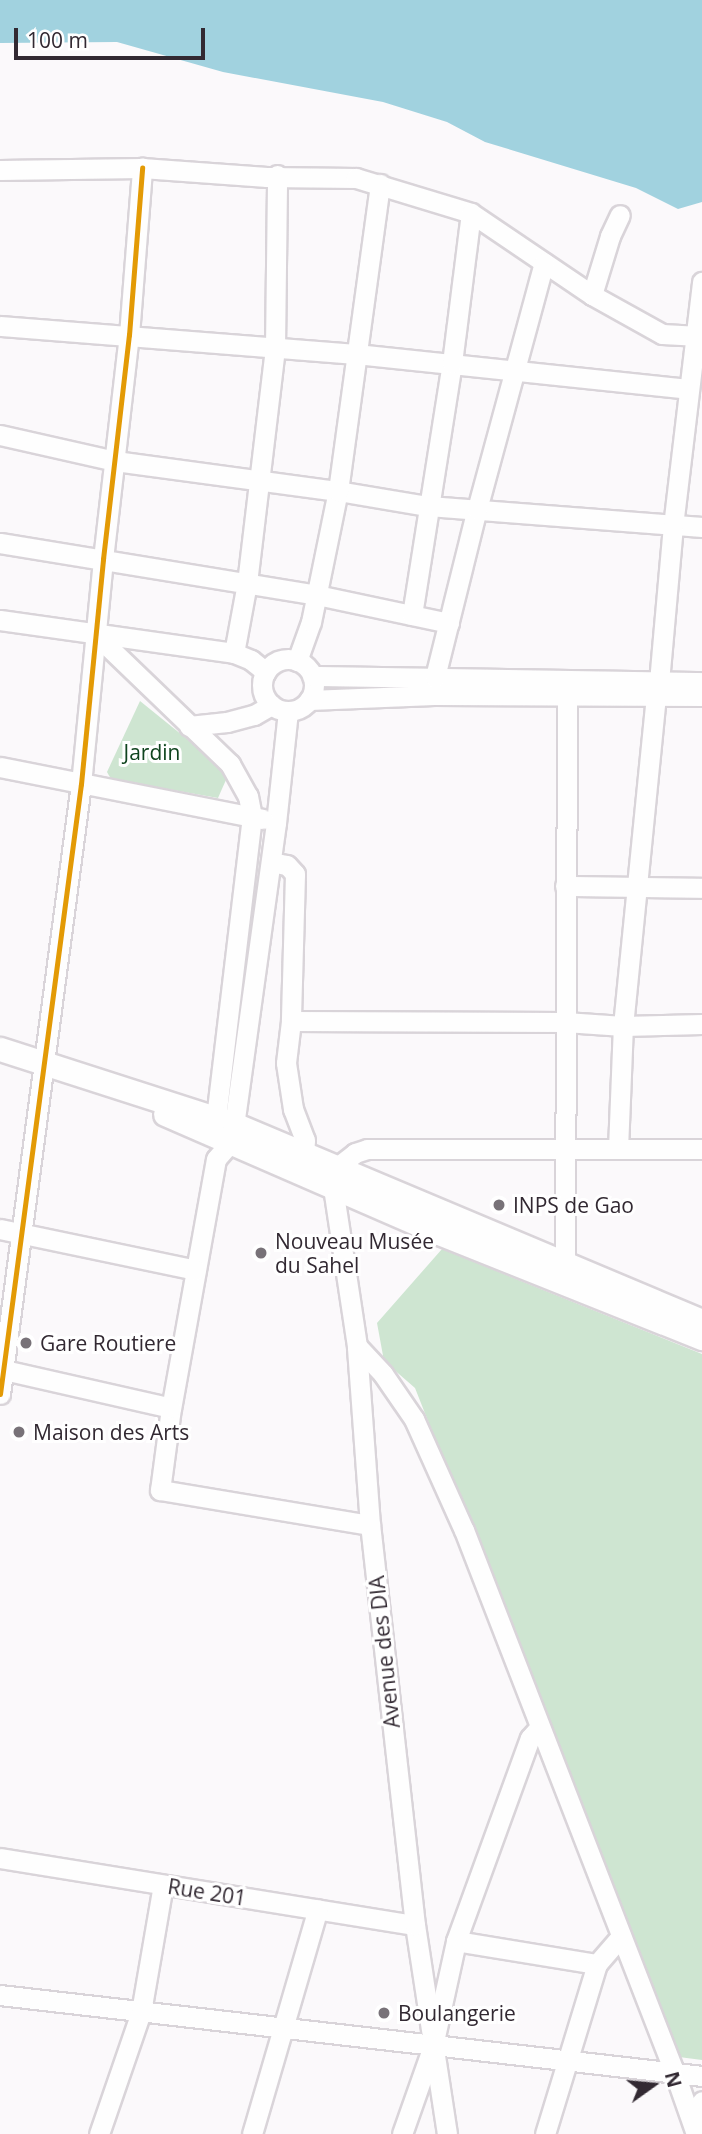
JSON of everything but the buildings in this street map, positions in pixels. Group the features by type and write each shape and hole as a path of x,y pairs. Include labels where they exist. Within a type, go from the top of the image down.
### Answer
{"main road":[{"path":"0,1049 86,1077 222,1136 541,1253 702,1321"},
{"path":"222,1136 304,1153 335,1178 439,1233 702,1338"}],"street":[{"path":"0,170 142,168 356,178 471,213 592,295 662,334 699,335"},
{"path":"0,1394 81,784 129,335 142,168"},
{"path":"234,653 247,583 275,348 277,175"},
{"path":"297,661 317,595 338,491 380,184"},
{"path":"412,615 452,363 471,213"},
{"path":"592,295 610,236 620,215"},
{"path":"435,677 477,509 544,263"},
{"path":"618,1149 623,1026 673,526 693,432 688,389 699,335 702,282"},
{"path":"0,326 356,354 688,389"},
{"path":"0,435 115,461 428,506 702,527"},
{"path":"0,543 317,595 449,623"},
{"path":"0,620 97,636 234,653 251,660 266,672"},
{"path":"97,636 236,772 248,796 253,816 222,1136"},
{"path":"189,726 227,722 280,708 296,710 309,700 313,693 312,676 297,661 279,661 266,672 262,690 280,708 276,823 171,1409 160,1490 370,1525"},
{"path":"312,676 435,677 658,689 702,696"},
{"path":"309,700 433,695 567,695 658,689 702,682"},
{"path":"565,1263 567,695"},
{"path":"0,767 253,816 276,823"},
{"path":"271,862 287,865 295,874 291,1021 286,1063 288,1088 299,1129 305,1140 304,1153"},
{"path":"565,886 702,888"},
{"path":"291,1021 565,1021 623,1026 702,1024"},
{"path":"335,1178 355,1153 367,1149 702,1149"},
{"name":"Avenue des DIA","path":"335,1178 357,1346 370,1525 415,1925 447,2134"},
{"path":"0,1229 196,1270"},
{"path":"357,1346 383,1374 414,1419 464,1530 697,2134"},
{"path":"2,1369 171,1409"},
{"path":"402,2134 433,2046 456,1941 530,1738 539,1728"},
{"name":"Rue 201","path":"0,1858 415,1925"},
{"path":"99,2134 141,2012 163,1885"},
{"path":"252,2134 285,2029 318,1909"},
{"path":"545,2134 597,1964 621,1936"},
{"path":"456,1941 597,1964"},
{"path":"0,1995 702,2076"},
{"path":"697,2134 702,2101"}],"green space":[{"name":"Jardin","path":"140,701 229,773 218,798 111,779 107,772"},
{"path":"442,1249 702,1354 702,2060 679,2057 415,1388 384,1361 377,1323"}],"water":[{"path":"0,0 702,0 702,202 678,209 636,188 485,142 447,122 383,102 223,72 117,42 0,43"}],"transit line":[{"path":"0,1394 81,784 129,335 142,168"}],"place":[{"name":"INPS de Gao","path":"499,1205"},
{"name":"Nouveau Musée du Sahel","path":"261,1253"},
{"name":"Gare Routiere","path":"26,1343"},
{"name":"Maison des Arts","path":"19,1432"},
{"name":"Boulangerie","path":"384,2013"}]}
